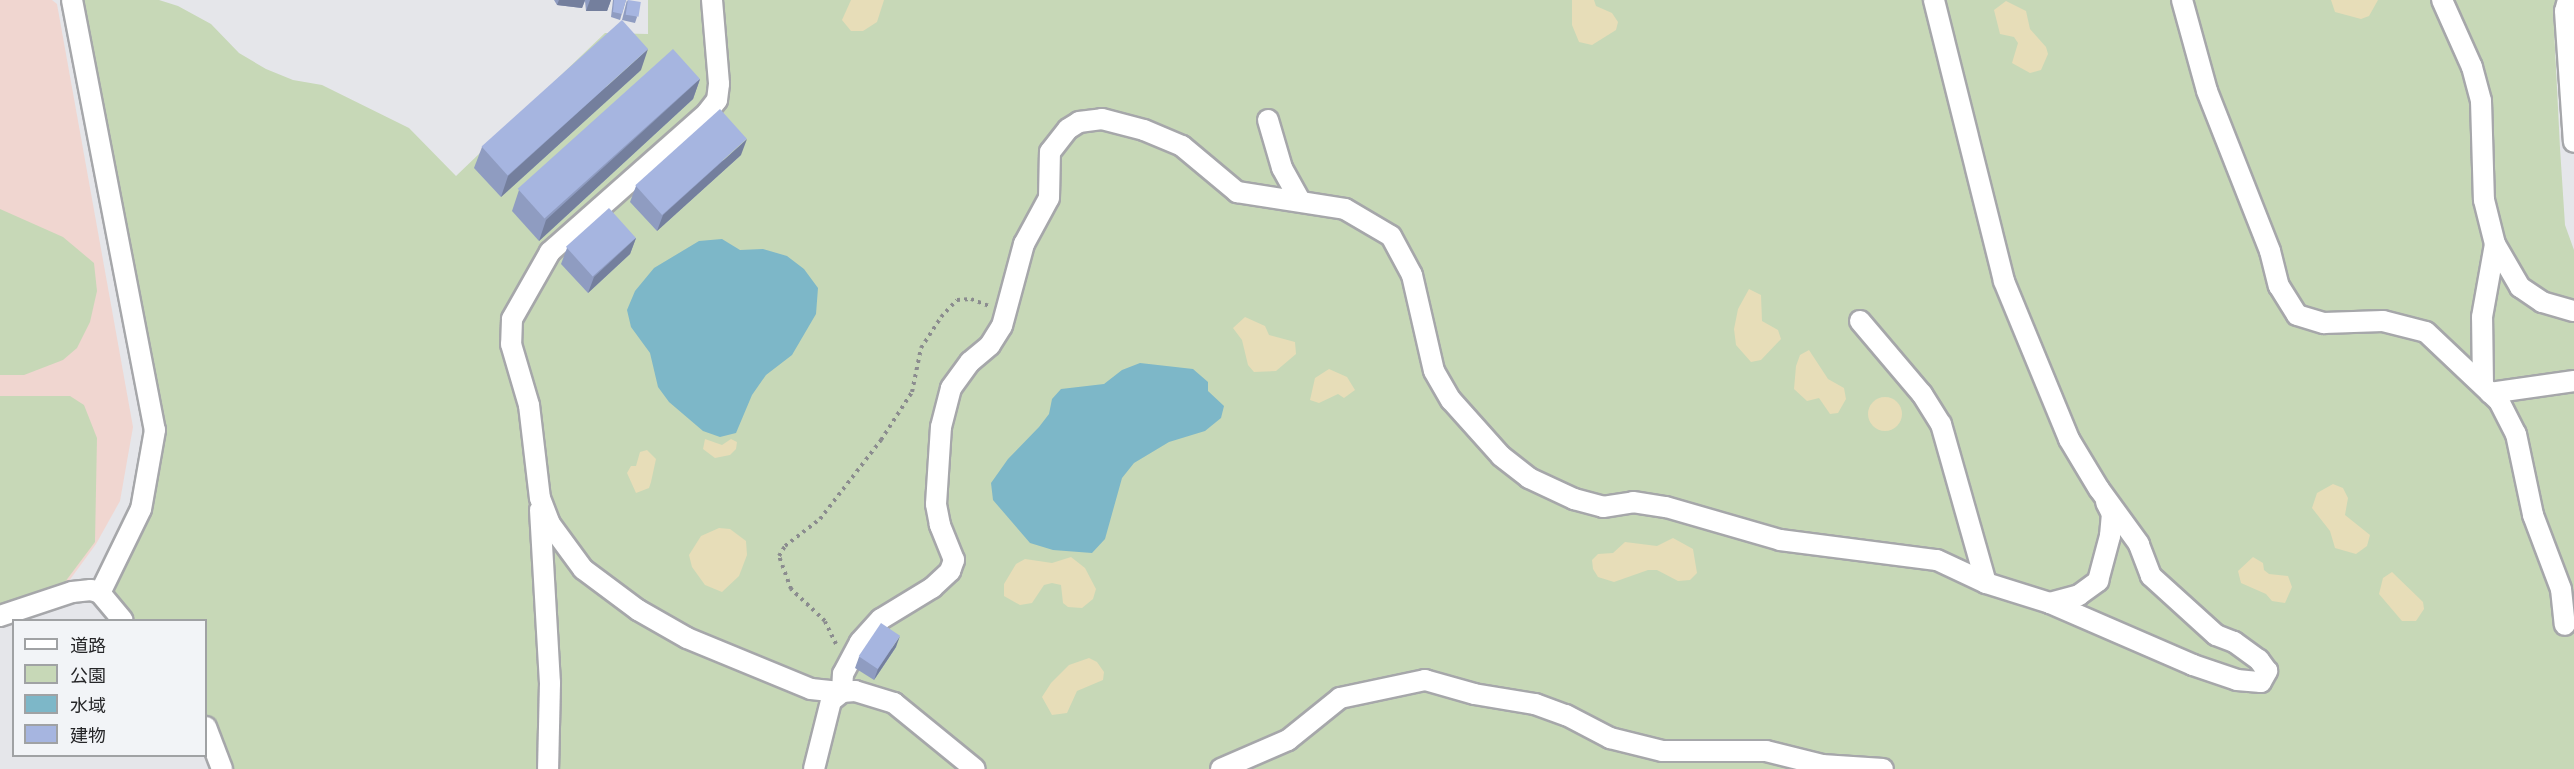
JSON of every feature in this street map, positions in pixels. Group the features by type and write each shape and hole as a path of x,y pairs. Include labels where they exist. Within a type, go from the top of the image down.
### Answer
{"street":[{"path":"72,0 155,430 141,509 100,593"},
{"path":"548,769 550,683 540,498 529,405 511,344 512,319 550,252 707,113 717,100 719,84 712,0"},
{"path":"1934,0 2004,281 2068,438 2112,514 2110,536 2098,581 2079,595 2050,603"},
{"path":"2182,0 2207,91 2232,162 2270,251 2279,286 2297,315 2324,323 2384,321 2426,332 2499,401 2516,434 2533,515 2561,589 2565,626"},
{"path":"2442,0 2472,68 2481,100 2484,200 2495,244 2520,288 2542,302 2574,311"},
{"path":"2568,0 2565,11 2574,142"},
{"path":"814,769 831,701 842,683 860,642 881,619 932,588 950,571 954,560 940,525 936,504 941,427 951,388 970,362 990,345 1006,315 1024,244 1049,198 1050,152 1058,139 1079,122 1102,119 1144,130 1182,146 1237,192 1300,200 1345,209 1390,236 1412,275 1434,371 1474,427 1529,478 1574,500 1603,507 1633,502 1666,507 1780,540 1902,553 1937,560 1986,583 2050,603 2237,680 2261,682 2266,675 2259,660 2234,642 2216,635 2151,576 2139,544 2099,489"},
{"path":"1268,120 1282,168 1300,200"},
{"path":"2486,389 2482,317 2495,244"},
{"path":"1860,321 1922,394 1941,424 1986,583"},
{"path":"2486,389 2574,381"},
{"path":"540,498 550,524 583,569 638,610 687,638 811,689 842,683 855,691 894,703 975,769"},
{"path":"0,616 72,592 100,593 121,619"},
{"path":"1221,769 1288,740 1340,698 1425,680 1474,694 1535,704 1566,715 1610,738 1662,751 1766,751 1822,765 1883,769"},
{"path":"207,730 222,769"}],"path":[{"path":"842,683 834,634 791,589 779,556 785,546 820,519 886,431 912,392 921,348 957,300 971,299 1006,315"}],"shaded area":[{"path":"0,0 52,0 57,4 133,427 120,501 96,544 66,585 0,606"}],"green space":[{"path":"81,0 159,0 178,6 211,24 239,53 266,69 293,80 322,85 409,128 456,176 605,33 648,34 648,0 2560,0 2554,28 2560,148 2565,225 2574,250 2574,769 228,769 207,718 207,619 131,619 109,595 163,438 142,311"},
{"path":"0,209 63,237 94,263 97,291 90,322 77,348 63,360 24,375 0,375"},
{"path":"0,396 70,396 84,405 97,438 95,542 65,582 0,604"}],"sand":[{"path":"851,0 884,0 877,22 863,31 851,31 842,20"},
{"path":"1572,0 1594,0 1596,6 1612,13 1618,22 1616,30 1592,45 1579,42 1572,25"},
{"path":"2331,0 2378,0 2369,16 2361,19 2335,12"},
{"path":"2006,1 2026,11 2030,29 2046,47 2048,54 2041,70 2030,73 2012,63 2018,43 2014,37 2000,34 1994,10"},
{"path":"1749,289 1761,295 1762,321 1778,330 1781,339 1761,360 1751,362 1736,345 1734,329 1738,309"},
{"path":"1245,317 1265,326 1269,335 1295,342 1296,354 1276,371 1254,372 1248,365 1242,340 1233,328"},
{"path":"1809,350 1828,379 1844,388 1846,399 1838,413 1830,414 1819,398 1807,401 1794,389 1796,366 1800,355"},
{"path":"1329,369 1347,377 1355,390 1344,398 1338,394 1319,403 1310,400 1315,378"},
{"path":"1885,397 1897,402 1902,414 1897,426 1885,431 1873,426 1868,414 1873,402"},
{"path":"705,439 722,445 731,439 737,442 736,449 730,455 715,458 703,449"},
{"path":"647,450 656,459 651,482 649,488 636,493 627,473 631,466 636,466 640,452"},
{"path":"2333,484 2343,488 2348,498 2345,515 2370,535 2367,546 2356,554 2335,548 2330,531 2312,508 2317,493"},
{"path":"719,528 730,529 746,541 747,555 739,576 722,592 705,585 692,567 689,555 701,536"},
{"path":"1673,538 1693,549 1697,573 1690,580 1678,581 1657,570 1648,570 1614,582 1598,577 1593,569 1592,560 1598,554 1613,553 1625,542 1657,546"},
{"path":"1071,557 1085,568 1096,589 1093,599 1082,608 1068,607 1063,603 1061,585 1052,583 1044,585 1032,603 1020,605 1004,596 1004,584 1016,564 1025,559 1052,563"},
{"path":"2253,557 2263,563 2264,570 2269,574 2288,576 2292,587 2285,603 2272,601 2266,594 2241,583 2238,571"},
{"path":"2392,572 2423,602 2424,609 2416,621 2402,621 2379,594 2383,578"},
{"path":"1089,658 1097,662 1104,672 1103,680 1077,691 1067,713 1052,715 1042,697 1051,683 1069,665"}],"water":[{"path":"722,239 740,250 763,249 787,256 804,269 818,288 816,314 792,355 766,375 752,395 736,433 720,437 703,431 669,402 658,387 650,353 631,327 627,310 635,291 654,268 699,241"},
{"path":"1140,363 1193,369 1208,382 1208,391 1224,406 1221,418 1205,431 1169,442 1134,463 1122,478 1105,539 1092,553 1053,550 1030,543 993,500 991,483 1008,459 1049,414 1052,399 1061,389 1104,384 1122,370"}],"building":[{"path":"614,0 626,0 622,14 613,12"},
{"path":"628,0 641,2 638,17 626,15"},
{"path":"622,20 648,49 508,175 482,146"},
{"path":"673,49 700,79 544,219 518,189"},
{"path":"720,109 747,139 662,215 635,185"},
{"path":"609,208 636,238 593,277 566,247"},
{"path":"881,623 900,636 878,669 859,656"}]}
